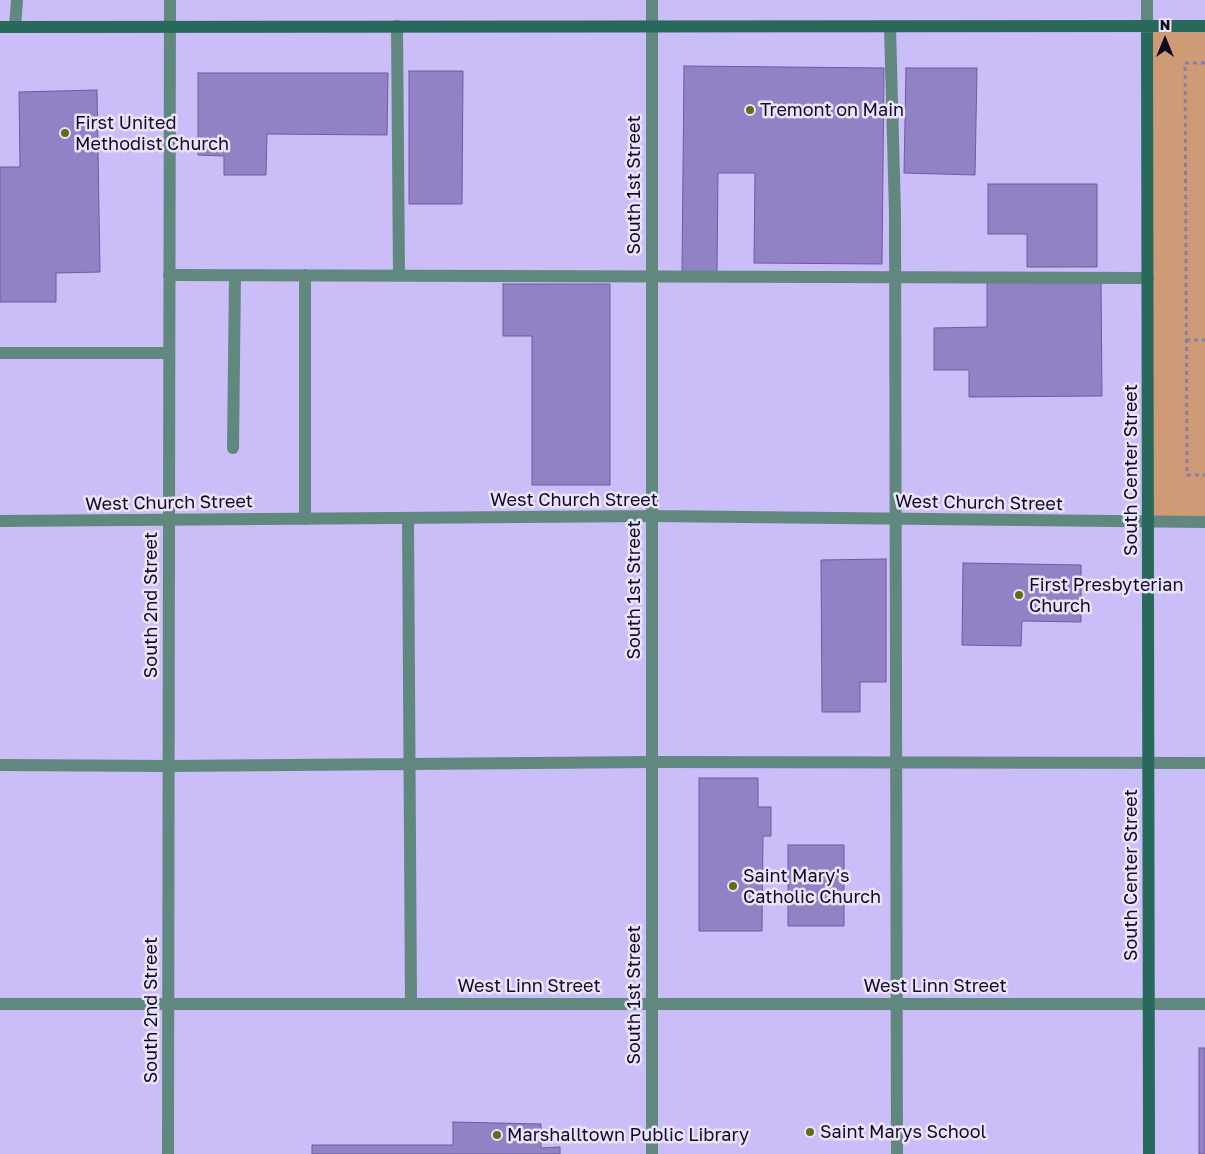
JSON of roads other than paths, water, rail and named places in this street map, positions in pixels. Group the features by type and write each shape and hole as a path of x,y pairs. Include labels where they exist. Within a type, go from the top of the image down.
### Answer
{"main road":[{"name":"South Center Street","path":"1147,26 1149,1154"},
{"path":"0,27 1205,26"}],"street":[{"path":"15,27 17,0"},
{"name":"South 2nd Street","path":"168,1154 170,0"},
{"name":"South 1st Street","path":"652,0 652,1154"},
{"path":"1147,0 1147,26"},
{"path":"397,26 399,275"},
{"path":"890,27 895,277 897,1154"},
{"path":"169,275 1148,278"},
{"path":"233,448 235,275"},
{"path":"305,275 305,519"},
{"path":"0,354 169,353"},
{"name":"West Church Street","path":"0,522 652,516 1148,523 1205,522"},
{"path":"408,518 412,1004"},
{"path":"0,765 1205,762"},
{"name":"West Linn Street","path":"0,1004 1205,1004"}],"place":[{"name":"Tremont on Main","path":"750,110"},
{"name":"First United Methodist Church","path":"65,133"},
{"name":"First Presbyterian Church","path":"1019,595"},
{"name":"Saint Mary's Catholic Church","path":"733,886"},
{"name":"Saint Marys School","path":"810,1132"},
{"name":"Marshalltown Public Library","path":"497,1135"}]}
